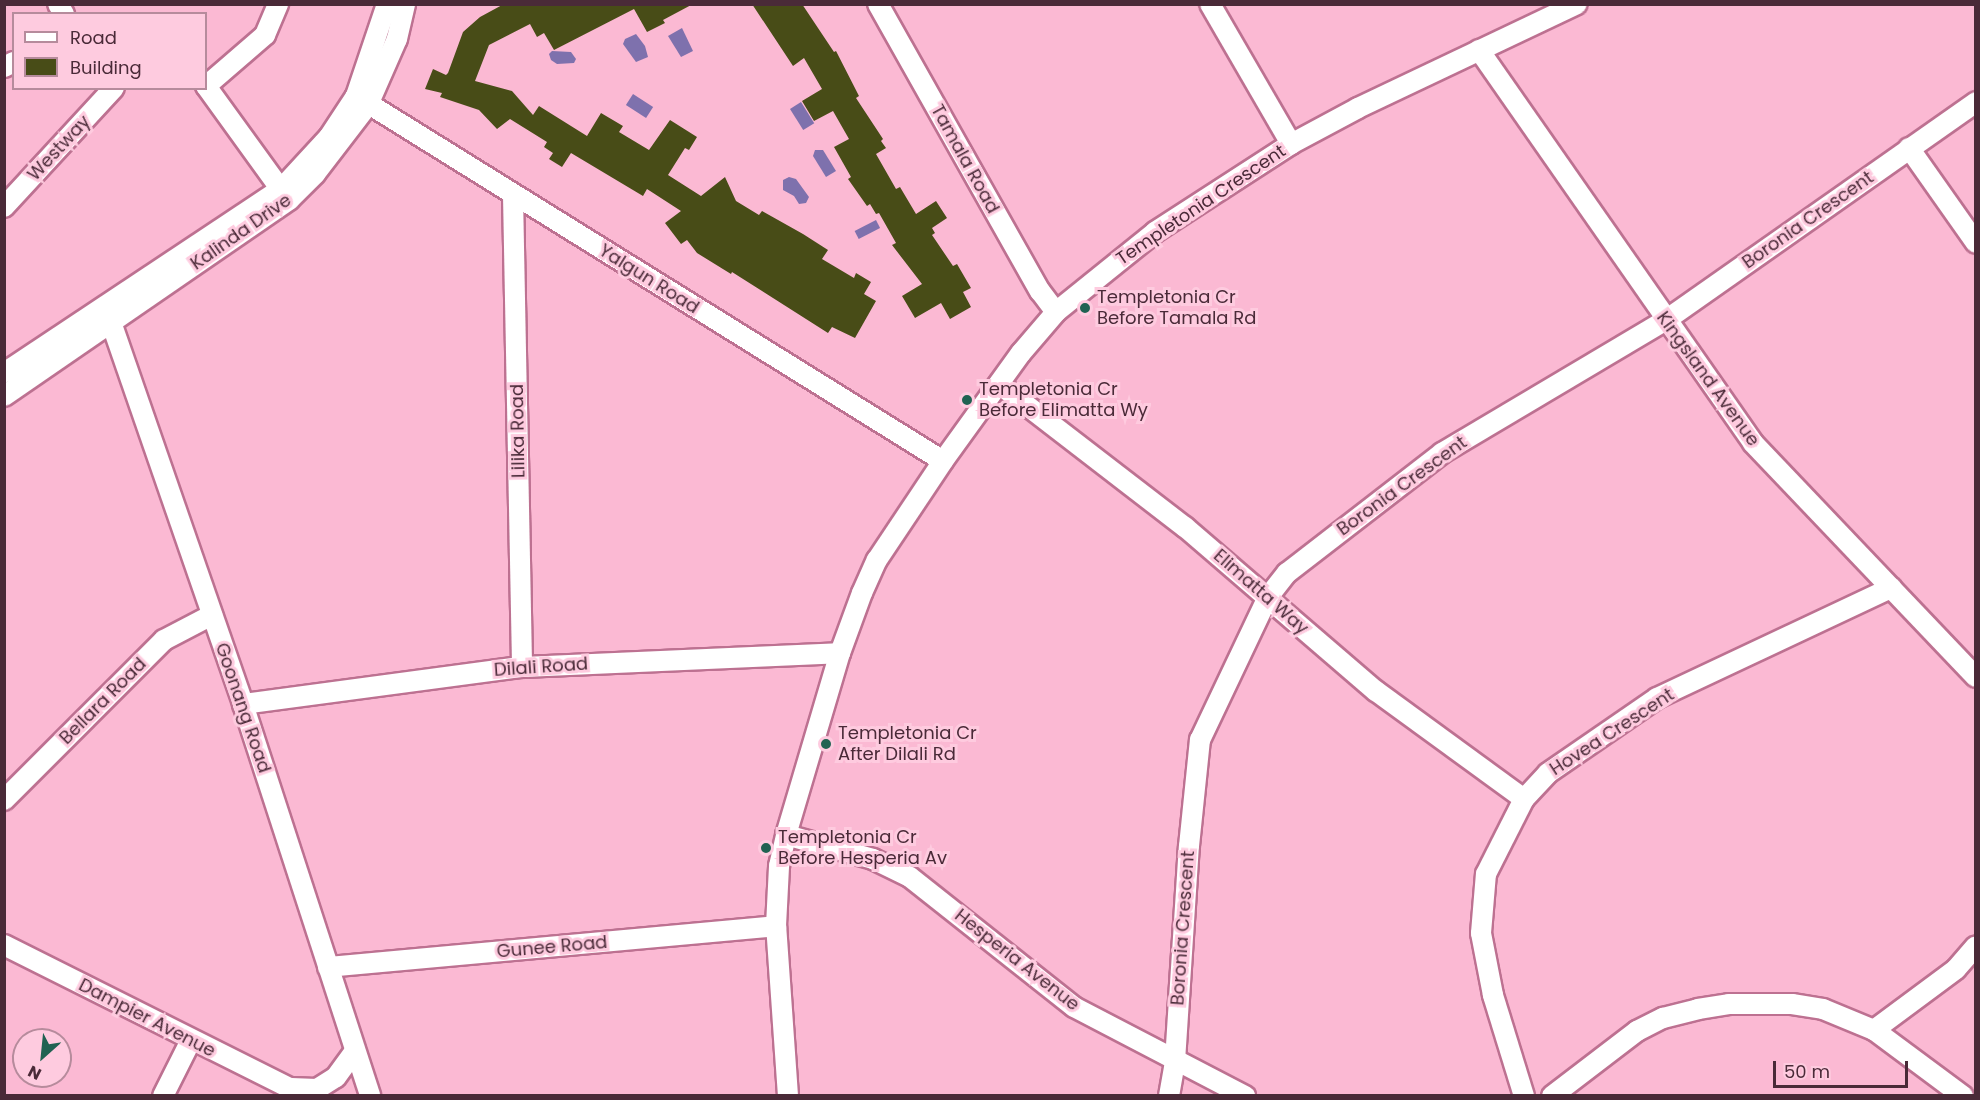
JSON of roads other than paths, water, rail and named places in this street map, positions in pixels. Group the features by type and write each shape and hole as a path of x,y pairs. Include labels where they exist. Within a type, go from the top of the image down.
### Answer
{"street":[{"path":"207,85 265,35 278,4"},
{"name":"Kalinda Drive","path":"362,100 387,4"},
{"name":"Kalinda Drive","path":"4,396 111,322 315,174 397,39 405,4"},
{"name":"Tamala Road","path":"878,4 1040,291 1056,312"},
{"path":"1210,4 1292,144"},
{"name":"Templetonia Crescent","path":"788,1095 776,927 780,866 786,835 840,653 877,560 943,461 999,384 1056,312 1155,232 1292,144 1358,108 1577,4"},
{"name":"Kingsland Avenue","path":"1479,50 1753,443 1976,676"},
{"path":"207,87 285,195"},
{"name":"Westway","path":"4,207 112,90"},
{"name":"Yalgun Road","path":"362,100 943,461"},
{"name":"Boronia Crescent","path":"1169,1095 1174,1061 1189,846 1200,740 1268,597 1287,573 1442,453 1666,321 1976,102"},
{"path":"1909,148 1976,243"},
{"name":"Kalinda Drive","path":"4,373 285,195"},
{"name":"Lilika Road","path":"513,195 522,667"},
{"name":"Goonang Road","path":"111,322 243,704 370,1095"},
{"name":"Elimatta Way","path":"999,384 1185,527 1376,691 1524,799"},
{"name":"Hovea Crescent","path":"1524,1095 1494,995 1481,933 1486,874 1524,799 1548,773 1657,698 1891,588"},
{"name":"Bellara Road","path":"4,800 164,640 212,615"},
{"name":"Dilali Road","path":"243,704 522,667 840,653"},
{"name":"Hesperia Avenue","path":"786,835 873,859 910,877 1074,1007 1174,1061 1245,1095"},
{"name":"Gunee Road","path":"328,967 776,927"},
{"name":"Dampier Avenue","path":"4,945 298,1092 317,1089 336,1077 355,1050"},
{"path":"1874,1030 1956,969 1976,946"},
{"path":"1552,1095 1637,1030 1663,1018 1729,1004 1792,1004 1823,1009 1874,1030 1963,1095"},
{"path":"163,1095 191,1040"}],"place":[{"name":"Templetonia Cr Before Tamala Rd","path":"1085,308"},
{"name":"Templetonia Cr Before Elimatta Wy","path":"967,400"},
{"name":"Templetonia Cr After Dilali Rd","path":"826,744"},
{"name":"Templetonia Cr Before Hesperia Av","path":"766,848"}]}
